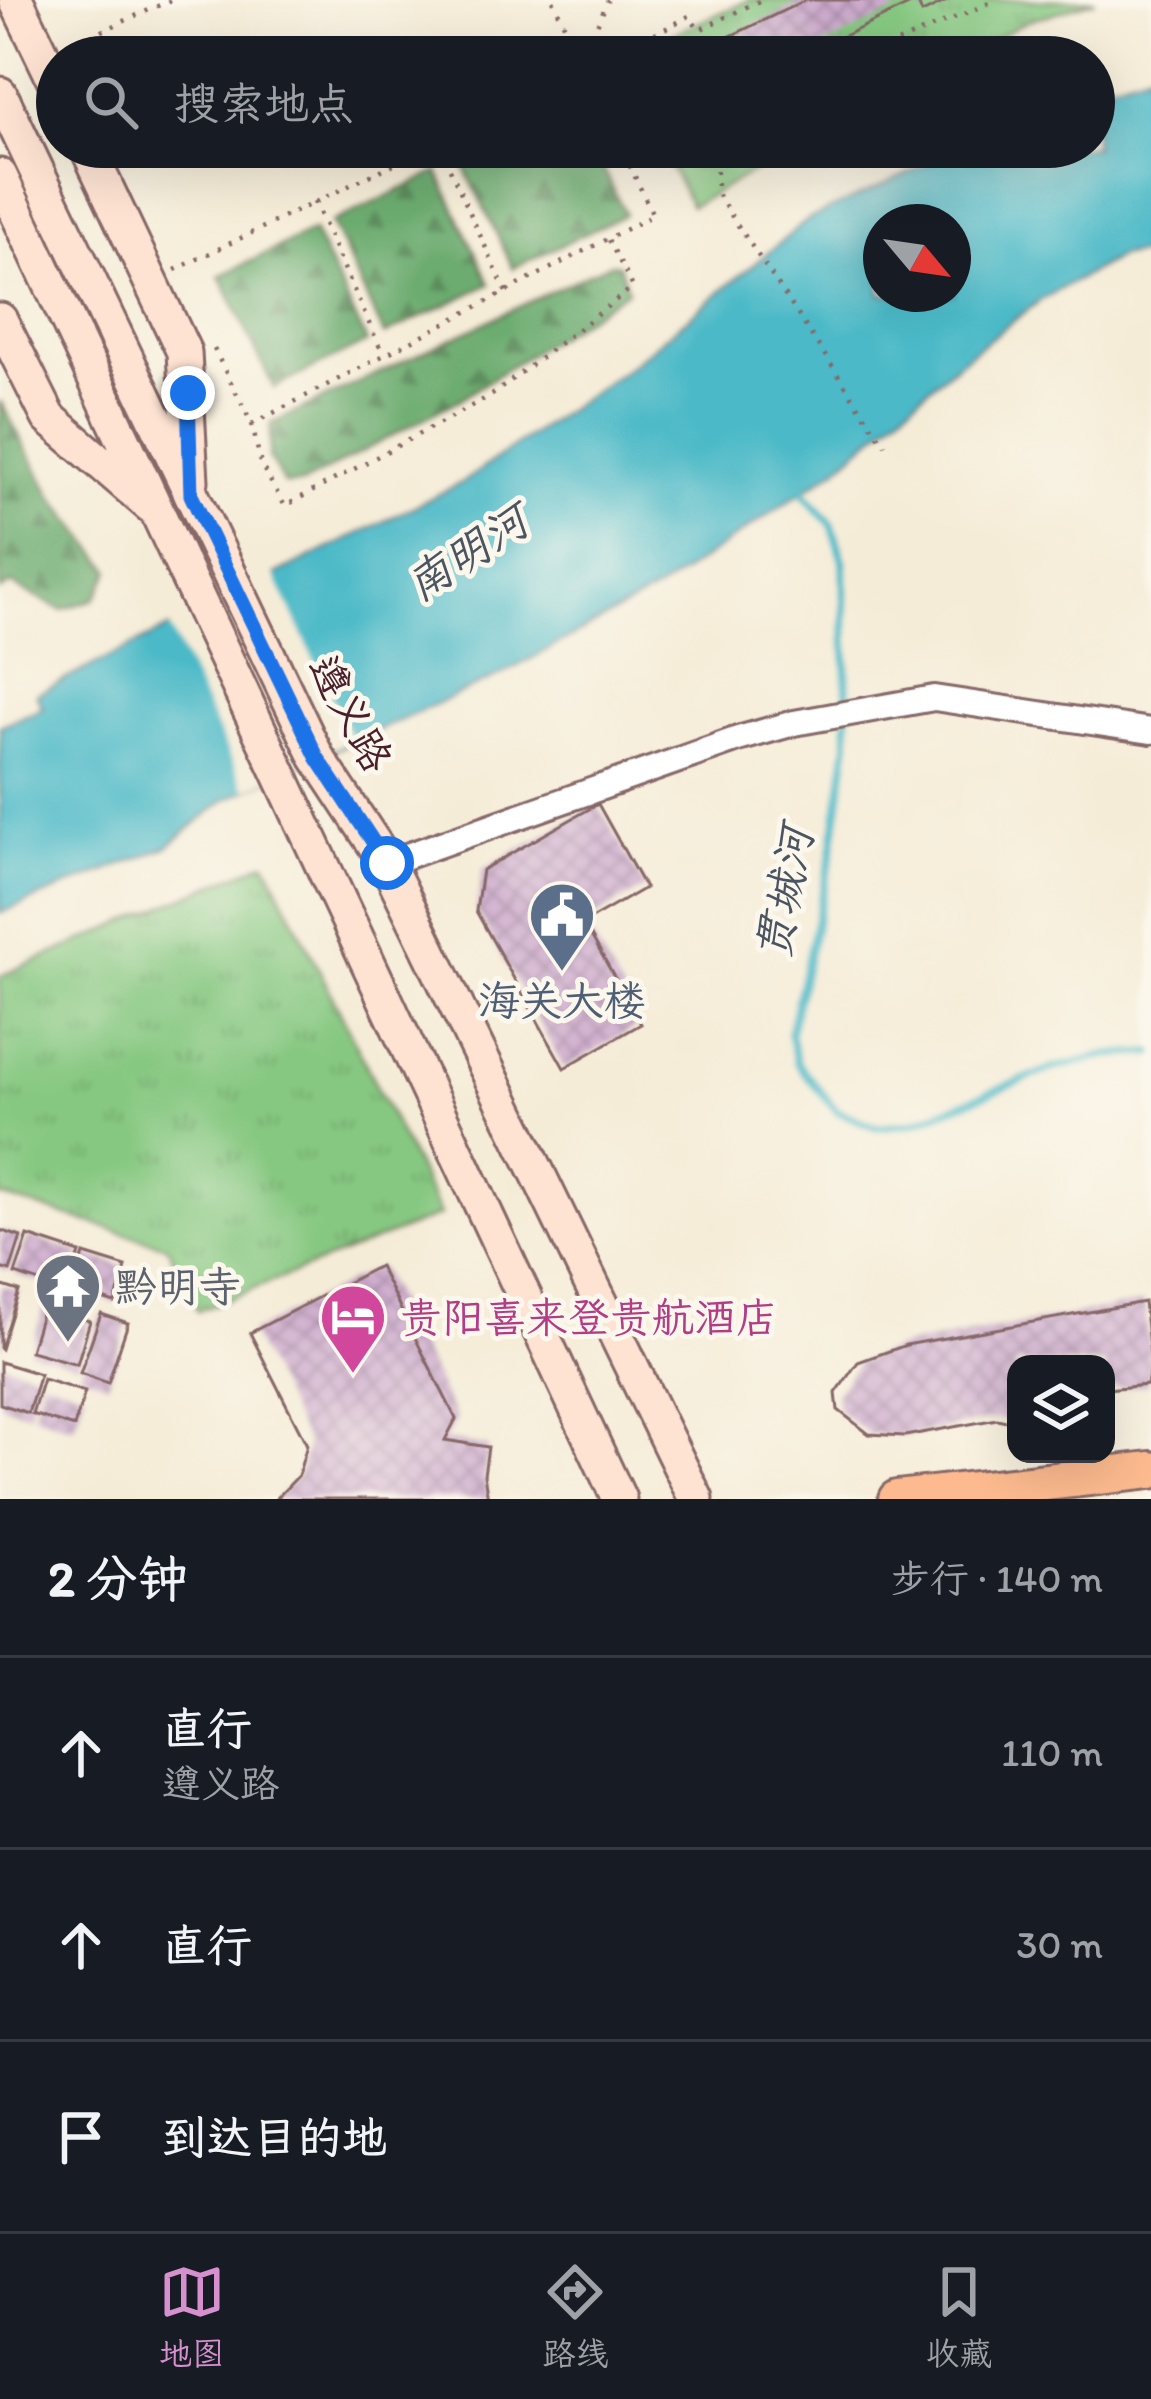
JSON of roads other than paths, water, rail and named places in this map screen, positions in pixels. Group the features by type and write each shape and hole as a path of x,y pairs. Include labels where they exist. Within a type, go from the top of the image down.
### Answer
{"main road":[{"path":"16,0 36,41"},
{"name":"遵义路","path":"0,94 317,757 387,863 696,1499"},
{"path":"97,168 184,352 191,495"},
{"name":"遵义路","path":"0,176 619,1499"},
{"path":"0,320 49,418 161,515"},
{"path":"897,1499 1100,1489 1151,1470"}],"street":[{"path":"387,863 794,723 934,698 1151,731"}],"water":[{"name":"南明河","path":"1151,71 1151,253 1121,256 1042,299 955,365 837,468 664,586 505,673 226,799 167,847 0,913 0,726 43,708 36,694 463,482 626,369 809,219 920,168 1115,168 1115,82"}],"waterway":[{"name":"贯城河","path":"799,488 832,525 844,564 848,743 831,858 790,1033 797,1063 837,1111 876,1127 912,1123 1051,1069 1108,1055 1151,1053"}],"place":[{"name":"海关大楼","path":"562,974"},
{"name":"黔明寺","path":"68,1345"},
{"name":"贵阳喜来登贵航酒店","path":"353,1376"}]}
